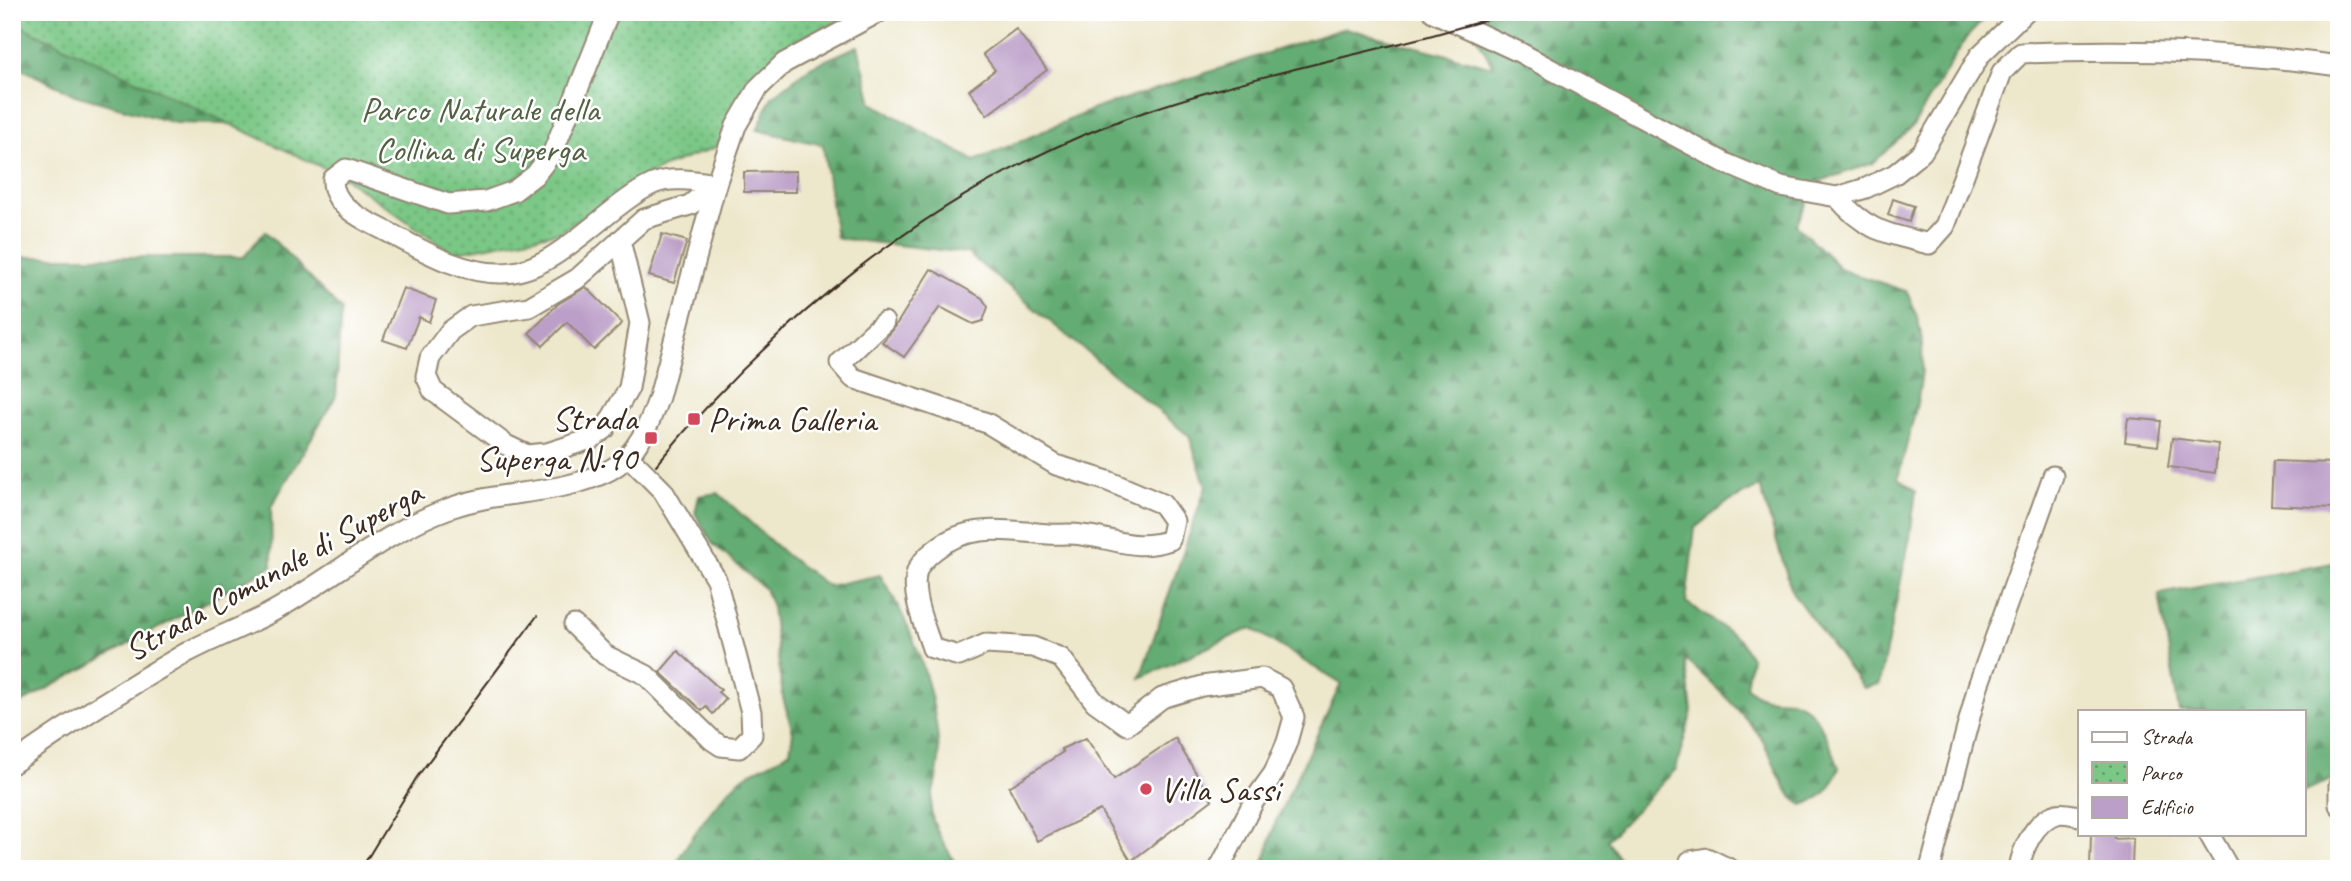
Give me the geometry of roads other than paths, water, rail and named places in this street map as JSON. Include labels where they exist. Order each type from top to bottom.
[{"type":"street","points":[[609,12],[553,152],[535,175],[514,191],[486,201],[448,204],[346,169],[333,179],[338,199],[356,216],[448,262],[501,274],[532,269],[654,183],[691,180],[716,184]]},
{"type":"street","name":"Strada Comunale di Superga","points":[[12,764],[188,652],[272,612],[397,532],[450,508],[589,479],[612,469],[628,456],[651,420],[659,397],[716,184],[736,126],[770,75],[802,51],[878,12]]},
{"type":"street","points":[[1433,12],[1519,52],[1727,164],[1781,187],[1837,197],[1866,188],[1895,174],[1922,152],[1980,55],[2025,12]]},
{"type":"street","points":[[1837,197],[1856,220],[1884,232],[1929,244],[1937,239],[1945,226],[2002,72],[2021,53],[2099,50],[2216,54],[2339,66]]},
{"type":"street","points":[[620,240],[640,323],[629,388],[605,429],[591,439],[569,447],[527,455],[506,445],[433,391],[426,376],[430,358],[450,331],[471,316],[529,307],[576,279],[620,240],[644,219],[691,205],[716,184]]},
{"type":"street","points":[[884,322],[853,347],[840,363],[853,378],[987,423],[1056,465],[1108,481],[1161,504],[1174,521],[1170,540],[1151,546],[1124,545],[1082,535],[1010,530],[980,530],[947,540],[928,555],[916,574],[919,605],[932,648],[959,656],[986,644],[1033,647],[1061,658],[1095,702],[1127,725],[1162,698],[1202,686],[1262,678],[1281,688],[1294,717],[1287,742],[1274,773],[1254,802],[1219,869]]},
{"type":"street","points":[[574,625],[605,656],[646,675],[721,746],[739,748],[751,735],[751,712],[716,579],[663,491],[628,456]]},
{"type":"street","points":[[1930,869],[1978,686],[2053,476]]},
{"type":"street","points":[[2339,785],[2339,804]]},
{"type":"street","points":[[2019,869],[2021,853],[2039,825],[2057,814],[2078,816]]},
{"type":"street","points":[[2210,836],[2229,869]]},
{"type":"street","points":[[1689,869],[1690,861],[1707,858],[1730,869]]},
{"type":"tram line","points":[[656,465],[751,361],[859,268],[916,226],[1038,155],[1103,127],[1183,99],[1515,12]]},
{"type":"tram line","points":[[361,869],[417,777],[537,616]]},
{"type":"place","name":"Prima Galleria","points":[[694,419]]},
{"type":"place","name":"Strada Superga N.90","points":[[651,438]]},
{"type":"place","name":"Villa Sassi","points":[[1146,789]]},
{"type":"park label","name":"Parco Naturale della Collina di Superga","points":[[480,129]]}]
